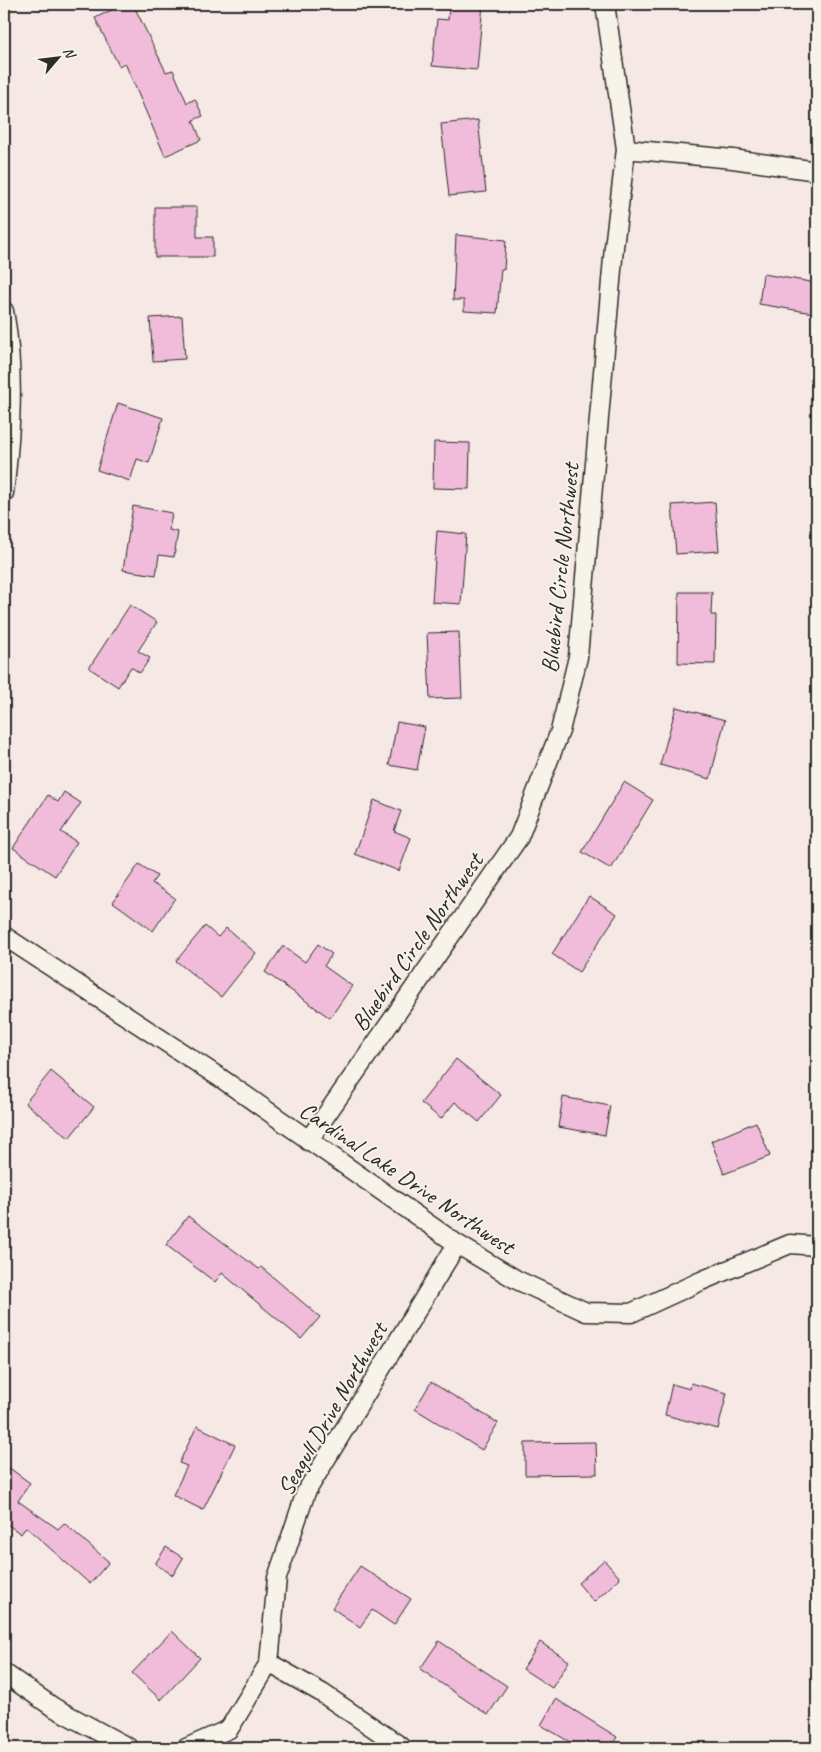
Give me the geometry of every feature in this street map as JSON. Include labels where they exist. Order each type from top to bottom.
[{"type":"street","name":"Bluebird Circle Northwest","points":[[308,1141],[518,837],[560,731],[578,657],[614,247],[626,149],[605,4]]},
{"type":"street","points":[[626,149],[733,159],[817,171]]},
{"type":"street","points":[[4,311],[9,355],[10,438],[4,493]]},
{"type":"street","name":"Cardinal Lake Drive Northwest","points":[[4,936],[222,1079],[456,1244],[517,1280],[586,1312],[632,1314],[701,1281],[790,1244],[817,1246]]},
{"type":"street","name":"Seagull Drive Northwest","points":[[186,1748],[229,1728],[269,1663],[277,1578],[306,1492],[456,1244]]},
{"type":"street","points":[[269,1663],[322,1693],[403,1748]]},
{"type":"street","points":[[4,1673],[53,1707],[129,1748]]},
{"type":"building","points":[[124,4],[133,4],[166,72],[173,70],[187,103],[195,99],[203,116],[193,120],[201,140],[165,156],[125,63],[119,66],[95,18]]},
{"type":"building","points":[[449,4],[483,4],[477,70],[432,66],[437,19],[448,20]]},
{"type":"building","points":[[478,120],[486,192],[449,196],[441,124]]},
{"type":"building","points":[[155,207],[197,207],[197,237],[213,237],[213,257],[155,257]]},
{"type":"building","points":[[456,235],[506,240],[504,270],[501,269],[497,313],[464,311],[464,300],[453,300]]},
{"type":"building","points":[[763,274],[817,283],[813,313],[759,304]]},
{"type":"building","points":[[182,316],[185,359],[153,361],[150,318]]},
{"type":"building","points":[[118,403],[163,418],[149,463],[137,459],[130,481],[97,470]]},
{"type":"building","points":[[434,442],[470,443],[469,489],[433,488]]},
{"type":"building","points":[[715,502],[719,551],[676,554],[672,505]]},
{"type":"building","points":[[133,506],[172,513],[169,530],[178,532],[174,557],[159,555],[156,575],[123,570]]},
{"type":"building","points":[[437,531],[466,534],[461,604],[432,602]]},
{"type":"building","points":[[679,592],[712,592],[711,615],[716,615],[715,664],[678,663]]},
{"type":"building","points":[[130,605],[157,622],[138,651],[150,658],[140,673],[131,667],[118,687],[89,668]]},
{"type":"building","points":[[459,632],[462,698],[430,699],[427,633]]},
{"type":"building","points":[[676,707],[725,720],[710,779],[660,765]]},
{"type":"building","points":[[397,722],[425,727],[417,770],[389,765]]},
{"type":"building","points":[[624,782],[653,800],[611,869],[582,852]]},
{"type":"building","points":[[64,792],[81,803],[61,832],[77,842],[55,876],[13,848],[48,795],[58,802]]},
{"type":"building","points":[[374,800],[401,811],[394,831],[411,838],[399,871],[355,854]]},
{"type":"building","points":[[139,864],[157,876],[152,883],[175,898],[153,931],[113,902]]},
{"type":"building","points":[[589,896],[617,914],[579,972],[552,954]]},
{"type":"building","points":[[205,926],[218,937],[226,928],[256,953],[221,997],[176,961]]},
{"type":"building","points":[[318,944],[332,954],[324,966],[352,986],[330,1018],[265,972],[283,946],[305,962]]},
{"type":"building","points":[[456,1059],[501,1095],[479,1122],[455,1102],[441,1119],[421,1103]]},
{"type":"building","points":[[51,1071],[94,1107],[69,1138],[25,1103]]},
{"type":"building","points":[[563,1097],[610,1106],[605,1135],[558,1127]]},
{"type":"building","points":[[756,1122],[770,1156],[724,1174],[711,1141]]},
{"type":"building","points":[[188,1216],[259,1269],[261,1267],[320,1317],[301,1339],[222,1273],[215,1282],[166,1245]]},
{"type":"building","points":[[431,1382],[498,1423],[482,1450],[415,1409]]},
{"type":"building","points":[[691,1383],[727,1393],[718,1429],[665,1415],[672,1384],[690,1389]]},
{"type":"building","points":[[197,1426],[235,1445],[203,1510],[173,1495],[187,1466],[179,1463]]},
{"type":"building","points":[[596,1442],[597,1474],[525,1475],[525,1443]]},
{"type":"building","points":[[4,1464],[30,1483],[18,1501],[58,1529],[64,1523],[109,1562],[90,1584],[26,1527],[21,1534],[4,1522]]},
{"type":"building","points":[[166,1547],[183,1558],[173,1575],[155,1564]]},
{"type":"building","points":[[604,1560],[620,1578],[594,1602],[578,1583]]},
{"type":"building","points":[[360,1566],[411,1599],[394,1625],[372,1610],[360,1627],[332,1608]]},
{"type":"building","points":[[172,1631],[200,1658],[161,1700],[132,1673]]},
{"type":"building","points":[[439,1641],[507,1686],[488,1715],[420,1669]]},
{"type":"building","points":[[540,1642],[569,1661],[552,1688],[523,1669]]},
{"type":"building","points":[[556,1699],[617,1737],[610,1748],[580,1748],[541,1725]]}]
